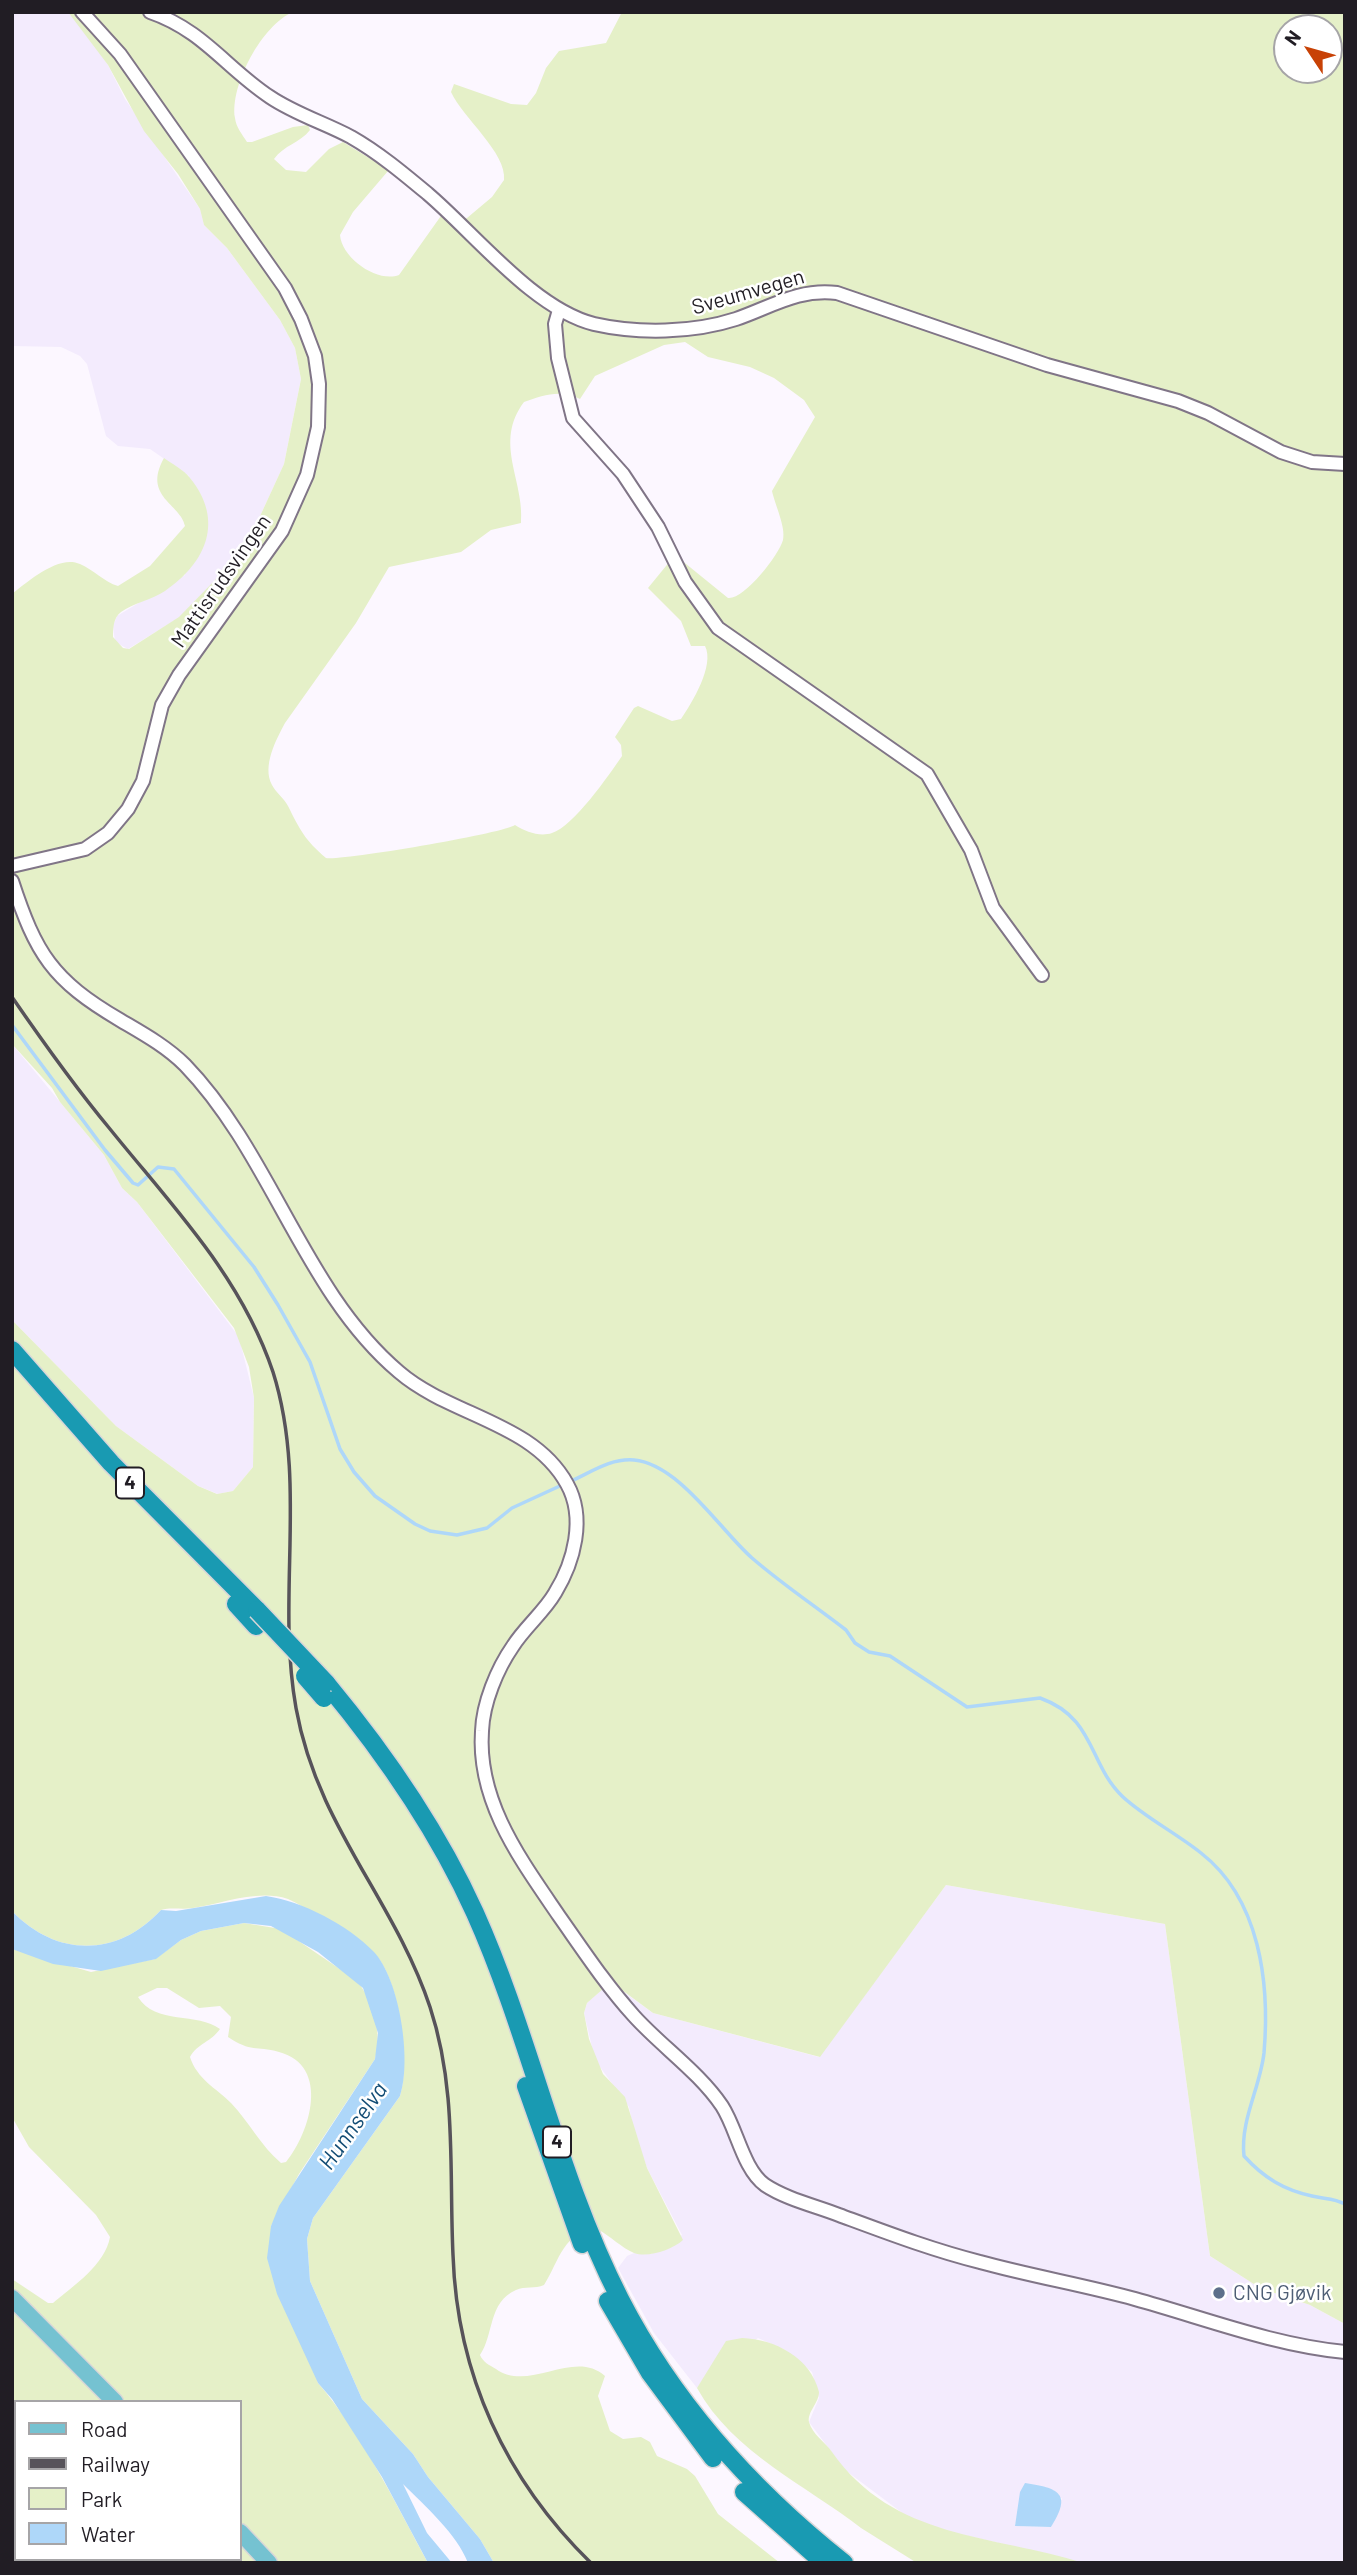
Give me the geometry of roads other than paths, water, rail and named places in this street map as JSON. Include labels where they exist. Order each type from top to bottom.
[{"type":"highway","name":"4","points":[[12,1350],[111,1463],[382,1753],[418,1805],[475,1913],[586,2223],[621,2300],[640,2334],[683,2400],[734,2463],[790,2518],[844,2563]]},
{"type":"highway","name":"4","points":[[12,1368],[98,1465],[256,1618]]},
{"type":"highway","name":"4","points":[[325,1691],[408,1811],[466,1920],[570,2215],[629,2340],[673,2407],[725,2471],[781,2528],[824,2563]]},
{"type":"main road","points":[[12,2298],[113,2400]]},
{"type":"main road","points":[[242,2534],[269,2563]]},
{"type":"street","name":"Mattisrudsvingen","points":[[12,866],[85,849],[108,832],[128,809],[143,781],[162,705],[179,675],[282,531],[307,475],[318,427],[319,384],[314,356],[301,318],[285,288],[120,54],[82,12]]},
{"type":"street","name":"Sveumvegen","points":[[150,12],[201,37],[254,85],[284,106],[348,136],[379,155],[460,221],[529,287],[559,310],[596,324],[678,330],[737,318],[801,293],[837,293],[1047,365],[1178,401],[1208,413],[1267,446],[1297,458],[1345,464]]},
{"type":"street","points":[[559,310],[555,324],[558,358],[573,418],[623,474],[658,527],[685,582],[718,628],[927,774],[971,850],[993,908],[1042,975]]},
{"type":"street","points":[[12,881],[29,931],[49,965],[90,1001],[159,1043],[183,1062],[212,1097],[244,1145],[349,1321],[399,1372],[442,1402],[527,1441],[547,1458],[569,1486],[577,1515],[573,1556],[555,1594],[512,1646],[495,1679],[482,1724],[482,1762],[491,1798],[513,1849],[595,1968],[633,2015],[722,2106],[758,2180],[791,2196],[954,2255],[1135,2299],[1277,2340],[1345,2352]]},
{"type":"water","name":"Hunnselva","points":[[266,1896],[294,1903],[338,1924],[374,1952],[391,1981],[404,2042],[405,2063],[400,2096],[313,2218],[307,2239],[310,2281],[362,2399],[413,2454],[428,2477],[480,2539],[494,2563],[468,2563],[448,2531],[403,2484],[427,2533],[452,2563],[428,2563],[382,2477],[332,2399],[318,2383],[277,2294],[267,2258],[271,2226],[279,2206],[375,2059],[378,2033],[363,1988],[318,1952],[271,1926],[244,1923],[201,1931],[181,1940],[156,1959],[101,1971],[53,1964],[12,1949],[12,1911],[48,1937],[68,1944],[87,1946],[126,1937],[161,1910],[176,1911]]},
{"type":"water","points":[[1025,2483],[1046,2487],[1059,2494],[1061,2506],[1051,2527],[1015,2526],[1020,2492]]},
{"type":"waterway","points":[[12,1025],[105,1150],[133,1183],[138,1185],[158,1167],[174,1169],[254,1267],[310,1362],[340,1449],[354,1472],[375,1496],[415,1524],[430,1531],[457,1535],[487,1528],[512,1508],[562,1485]]},
{"type":"waterway","points":[[569,1482],[617,1461],[634,1460],[651,1464],[683,1486],[752,1558],[846,1630],[855,1643],[869,1652],[890,1656],[967,1707],[1040,1698],[1072,1717],[1082,1729],[1103,1770],[1123,1797],[1201,1853],[1221,1872],[1237,1894],[1248,1918],[1262,1971],[1265,2026],[1262,2066],[1245,2130],[1244,2156],[1259,2171],[1283,2187],[1345,2204]]},
{"type":"railway","points":[[12,997],[84,1097],[180,1214],[224,1273],[243,1304],[273,1372],[289,1456],[289,1624],[296,1708],[306,1750],[321,1789],[338,1826],[415,1968],[439,2038],[448,2099],[453,2255],[464,2342],[476,2383],[511,2461],[534,2497],[591,2563]]},
{"type":"place","name":"CNG Gjøvik","points":[[1219,2293]]}]
